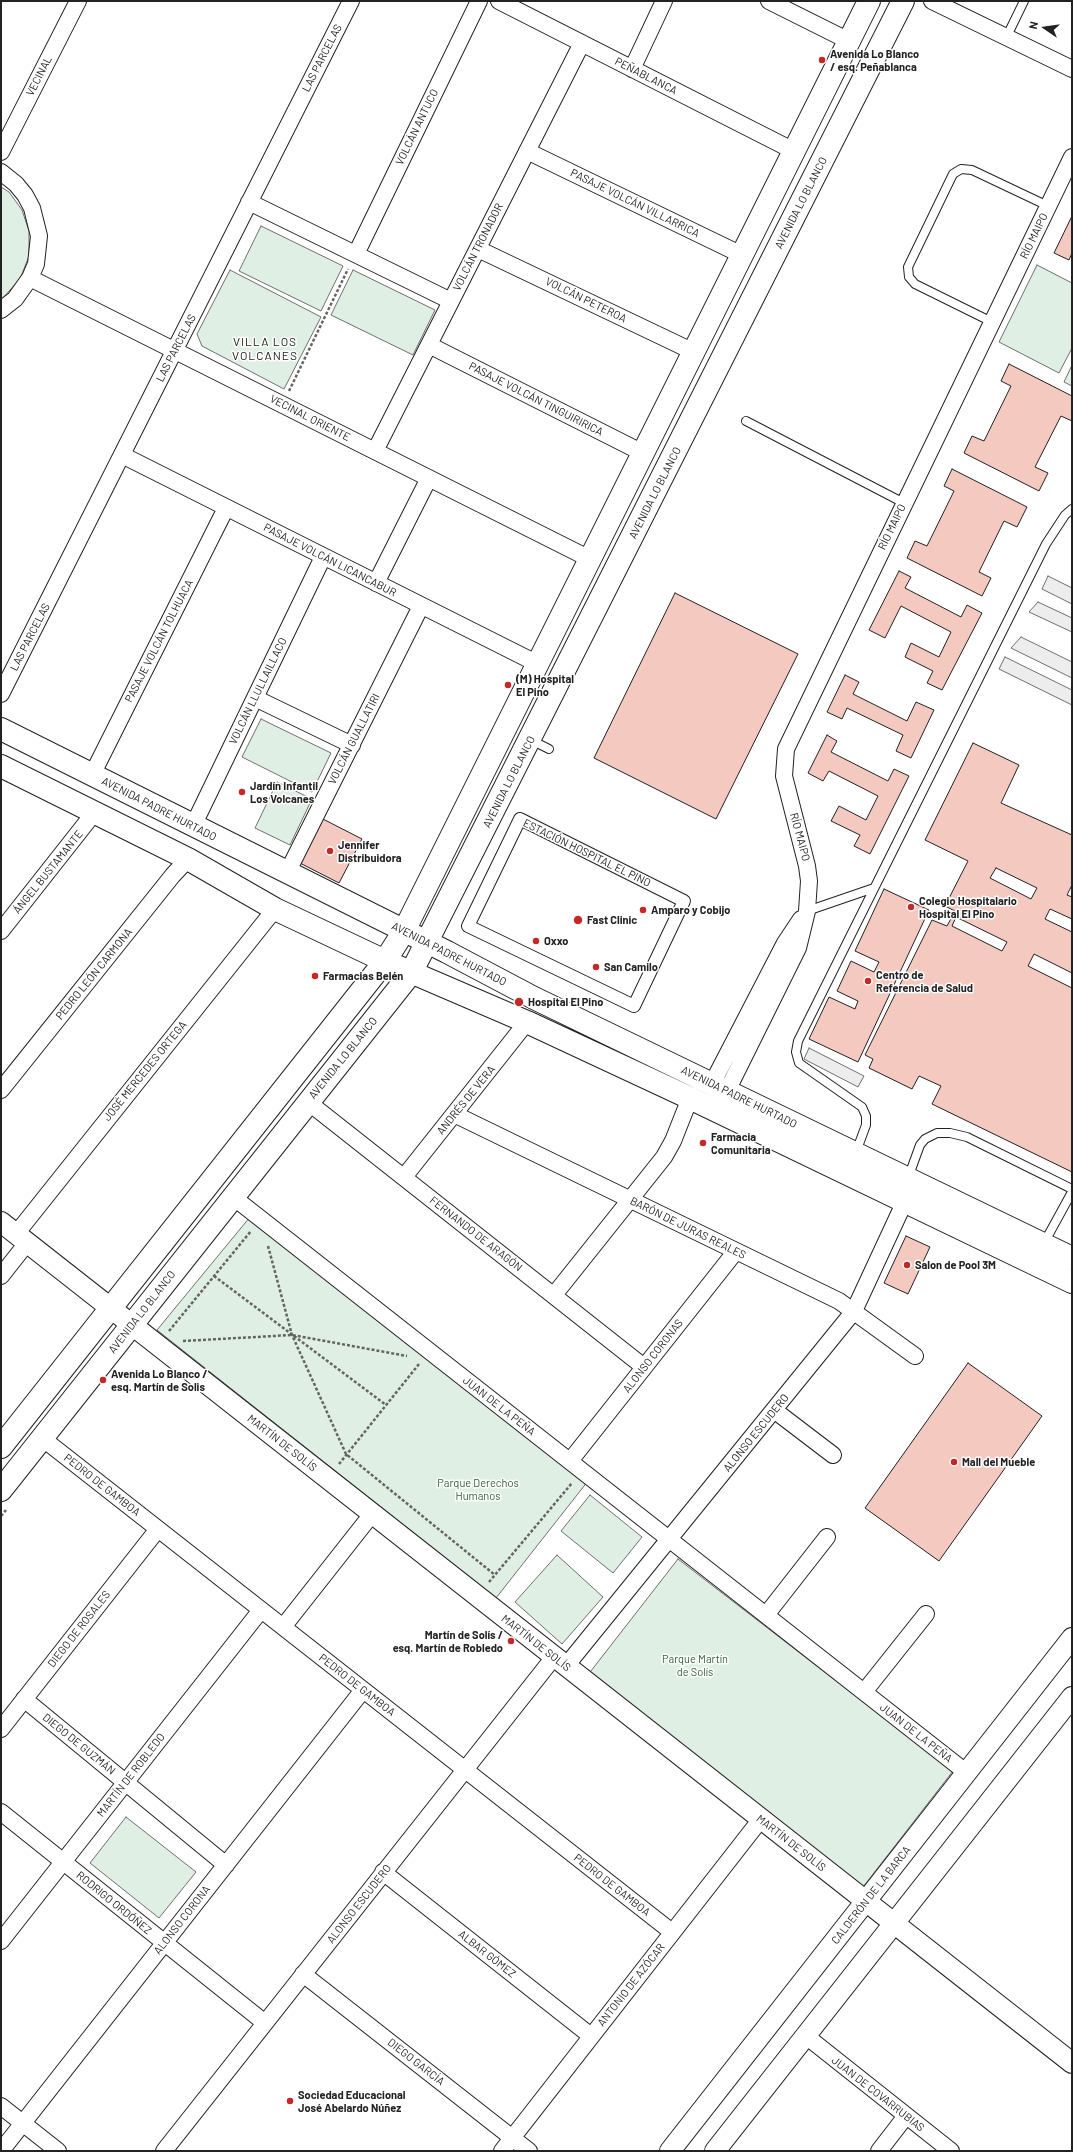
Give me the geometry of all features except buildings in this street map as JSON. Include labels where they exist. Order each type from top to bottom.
[{"type":"main road","points":[[1,1447],[385,961],[404,931],[869,1]]},
{"type":"main road","name":"AVENIDA LO BLANCO","points":[[1,1490],[411,973],[539,745],[903,1]]},
{"type":"main road","name":"AVENIDA PADRE HURTADO","points":[[1,728],[92,775],[428,942],[534,998],[1072,1258]]},
{"type":"main road","name":"AVENIDA PADRE HURTADO","points":[[3,770],[188,859],[275,909],[411,973],[527,1022],[690,1098],[1072,1282]]},
{"type":"street","name":"VECINAL","points":[[1,152],[78,1]]},
{"type":"street","name":"LAS PARCELAS","points":[[1,694],[351,1]]},
{"type":"street","name":"VOLCÁN ANTUCO","points":[[356,254],[479,1]]},
{"type":"street","name":"PEÑABLANCA","points":[[499,1],[794,151]]},
{"type":"street","points":[[632,69],[664,1]]},
{"type":"street","points":[[769,1],[849,41]]},
{"type":"street","points":[[932,1],[1007,36],[1072,69]]},
{"type":"street","name":"VOLCÁN TRONADOR","points":[[375,451],[582,43]]},
{"type":"street","name":"PASAJE VOLCÁN VILLARRICA","points":[[527,151],[742,255]]},
{"type":"street","name":"RÍO MAIPO","points":[[720,1087],[798,948],[807,911],[809,881],[807,866],[784,776],[786,750],[1072,157]]},
{"type":"street","points":[[1,172],[16,184],[25,195],[36,222],[38,250],[30,278],[15,299],[1,310]]},
{"type":"street","points":[[250,202],[451,301]]},
{"type":"street","name":"VOLCÁN PETEROA","points":[[478,249],[694,352]]},
{"type":"street","name":"VECINAL ORIENTE","points":[[30,278],[175,349],[590,559]]},
{"type":"street","name":"PASAJE VOLCÁN TINGUIRIRICA","points":[[429,345],[643,453]]},
{"type":"street","name":"PASAJE VOLCÁN LICANCABUR","points":[[122,455],[538,664]]},
{"type":"street","points":[[376,583],[429,478]]},
{"type":"street","name":"PASAJE VOLCÁN TOLHUACA","points":[[92,775],[226,508]]},
{"type":"street","name":"VOLCÁN LLULLAILLACO","points":[[194,826],[323,557]]},
{"type":"street","name":"VOLCÁN GUALLATIRI","points":[[288,873],[421,606]]},
{"type":"street","points":[[255,698],[352,745]]},
{"type":"street","name":"ÁNGEL BUSTAMANTE","points":[[1,931],[94,813]]},
{"type":"street","name":"ESTACIÓN HOSPITAL EL PINO","points":[[520,819],[684,901],[634,1006],[468,926],[520,819]]},
{"type":"street","name":"PEDRO LEÓN CARMONA","points":[[1,1090],[173,875],[188,859]]},
{"type":"street","name":"JOSÉ MERCEDES ORTEGA","points":[[1,1276],[15,1233],[275,909]]},
{"type":"street","name":"ANDRÉS DE VERA","points":[[404,1177],[527,1022]]},
{"type":"street","points":[[554,1296],[669,1149],[690,1098]]},
{"type":"street","name":"FERNANDO DE ARAGÓN","points":[[308,1102],[644,1367]]},
{"type":"street","name":"BARÓN DE JURAS REALES","points":[[454,1114],[839,1302],[915,1356]]},
{"type":"street","name":"ALONSO ESCUDERO","points":[[164,2151],[465,1769],[669,1539],[854,1312],[905,1201],[908,1179]]},
{"type":"street","name":"JUAN DE LA PEÑA","points":[[233,1197],[426,1355],[570,1461],[967,1773]]},
{"type":"street","name":"MARTÍN DE SOLÍS","points":[[15,1233],[1072,2063]]},
{"type":"street","name":"ALONSO CORONAS","points":[[570,1461],[736,1252]]},
{"type":"street","points":[[774,1410],[833,1455]]},
{"type":"street","name":"PEDRO DE GAMBOA","points":[[42,1438],[672,1932]]},
{"type":"street","points":[[283,1627],[372,1514]]},
{"type":"street","name":"DIEGO DE ROSALES","points":[[1,1729],[158,1529]]},
{"type":"street","points":[[766,1615],[828,1537]]},
{"type":"street","name":"MARTÍN DE ROBLEDO","points":[[1,1941],[261,1610]]},
{"type":"street","points":[[864,1692],[926,1614]]},
{"type":"street","name":"CALDERÓN DE LA BARCA","points":[[670,2151],[1072,1638]]},
{"type":"street","name":"ALONSO CORONA","points":[[1,2151],[363,1690]]},
{"type":"street","points":[[715,2151],[1072,1697]]},
{"type":"street","name":"DIEGO DE GUZMÁN","points":[[24,1699],[226,1865]]},
{"type":"street","name":"RODRIGO ORDÓÑEZ","points":[[1,1812],[265,2023]]},
{"type":"street","name":"ANTONIO DE AZÓCAR","points":[[502,2151],[760,1819]]},
{"type":"street","name":"ALBAR GÓMEZ","points":[[383,1872],[591,2036]]},
{"type":"street","name":"DIEGO GARCÍA","points":[[303,1974],[529,2151]]},
{"type":"street","name":"JUAN DE COVARRUBIAS","points":[[806,2036],[951,2151]]},
{"type":"street","points":[[1,2106],[58,2151]]},
{"type":"street","points":[[878,2151],[906,2116]]},
{"type":"lane","points":[[1007,36],[1024,1]]},
{"type":"lane","points":[[992,322],[915,284],[909,277],[908,267],[952,174],[961,168],[972,170],[1048,206]]},
{"type":"lane","points":[[746,421],[904,503]]},
{"type":"lane","points":[[855,1153],[866,1125],[866,1116],[862,1107],[799,1063],[796,1052],[798,1041],[1046,544],[1065,515],[1072,509]]},
{"type":"lane","points":[[807,911],[874,888]]},
{"type":"lane","points":[[908,1179],[920,1145],[925,1140],[937,1134],[950,1133],[967,1137],[1072,1189]]},
{"type":"lane","points":[[1032,1262],[1044,1244],[1072,1192]]},
{"type":"path","points":[[283,404],[356,254]]},
{"type":"path","points":[[165,1336],[261,1219]]},
{"type":"path","points":[[261,1219],[292,1335],[346,1454],[495,1575]]},
{"type":"path","points":[[214,1276],[386,1405]]},
{"type":"path","points":[[176,1341],[292,1335],[426,1355]]},
{"type":"path","points":[[328,1479],[346,1454],[426,1355]]},
{"type":"path","points":[[478,1597],[573,1482],[567,1477]]},
{"type":"green space","points":[[1,187],[9,192],[22,210],[29,231],[29,256],[20,279],[1,300]]},
{"type":"green space","points":[[261,226],[343,266],[321,311],[239,271]]},
{"type":"green space","points":[[1037,265],[1072,283],[1072,348],[1059,373],[999,342]]},
{"type":"green space","name":"VILLA LOS VOLCANES","points":[[230,270],[321,317],[284,389],[202,346],[197,334]]},
{"type":"green space","points":[[353,270],[435,310],[413,355],[331,315]]},
{"type":"green space","points":[[1072,365],[1072,386],[1064,382]]},
{"type":"green space","points":[[261,719],[331,753],[312,792],[242,757]]},
{"type":"green space","points":[[277,782],[312,799],[290,845],[255,828]]},
{"type":"green space","name":"Parque Derechos Humanos","points":[[250,1217],[588,1481],[496,1598],[157,1330]]},
{"type":"green space","points":[[590,1495],[642,1537],[613,1573],[561,1531]]},
{"type":"green space","points":[[557,1555],[603,1597],[562,1644],[515,1602]]},
{"type":"green space","name":"Parque Martín de Solís","points":[[678,1559],[953,1771],[863,1887],[587,1676]]},
{"type":"green space","points":[[126,1817],[196,1872],[159,1918],[90,1863]]},
{"type":"shaded area","points":[[1048,576],[1072,588],[1072,604],[1042,589]]},
{"type":"shaded area","points":[[1038,602],[1072,618],[1072,632],[1029,612]]},
{"type":"shaded area","points":[[1021,637],[1072,662],[1072,678],[1011,648]]},
{"type":"shaded area","points":[[1005,657],[1072,690],[1072,705],[999,669]]},
{"type":"shaded area","points":[[809,1048],[864,1076],[858,1087],[804,1059]]},
{"type":"place","name":"Avenida Lo Blanco / esq. Peñablanca","points":[[822,60]]},
{"type":"place","name":"(M) Hospital El Pino","points":[[508,685]]},
{"type":"place","name":"Jardín Infantil Los Volcanes","points":[[242,792]]},
{"type":"place","name":"Jennifer Distribuidora","points":[[330,851]]},
{"type":"place","name":"Colegio Hospitalario Hospital El Pino","points":[[911,907]]},
{"type":"place","name":"Amparo y Cobijo","points":[[643,910]]},
{"type":"place","name":"Fast Clinic","points":[[578,920]]},
{"type":"place","name":"Oxxo","points":[[536,941]]},
{"type":"place","name":"San Camilo","points":[[596,967]]},
{"type":"place","name":"Farmacias Belén","points":[[315,976]]},
{"type":"place","name":"Centro de Referencia de Salud","points":[[868,981]]},
{"type":"place","name":"Hospital El Pino","points":[[519,1002]]},
{"type":"place","name":"Farmacia Comunitaria","points":[[703,1143]]},
{"type":"place","name":"Salon de Pool 3M","points":[[907,1265]]},
{"type":"place","name":"Avenida Lo Blanco / esq. Martín de Solis","points":[[103,1380]]},
{"type":"place","name":"Mall del Mueble","points":[[954,1462]]},
{"type":"place","name":"Martín de Solís / esq. Martín de Robledo","points":[[511,1641]]},
{"type":"place","name":"Sociedad Educacional José Abelardo Núñez","points":[[290,2101]]},
{"type":"district","name":"VILLA LOS VOLCANES","points":[[265,349]]}]
